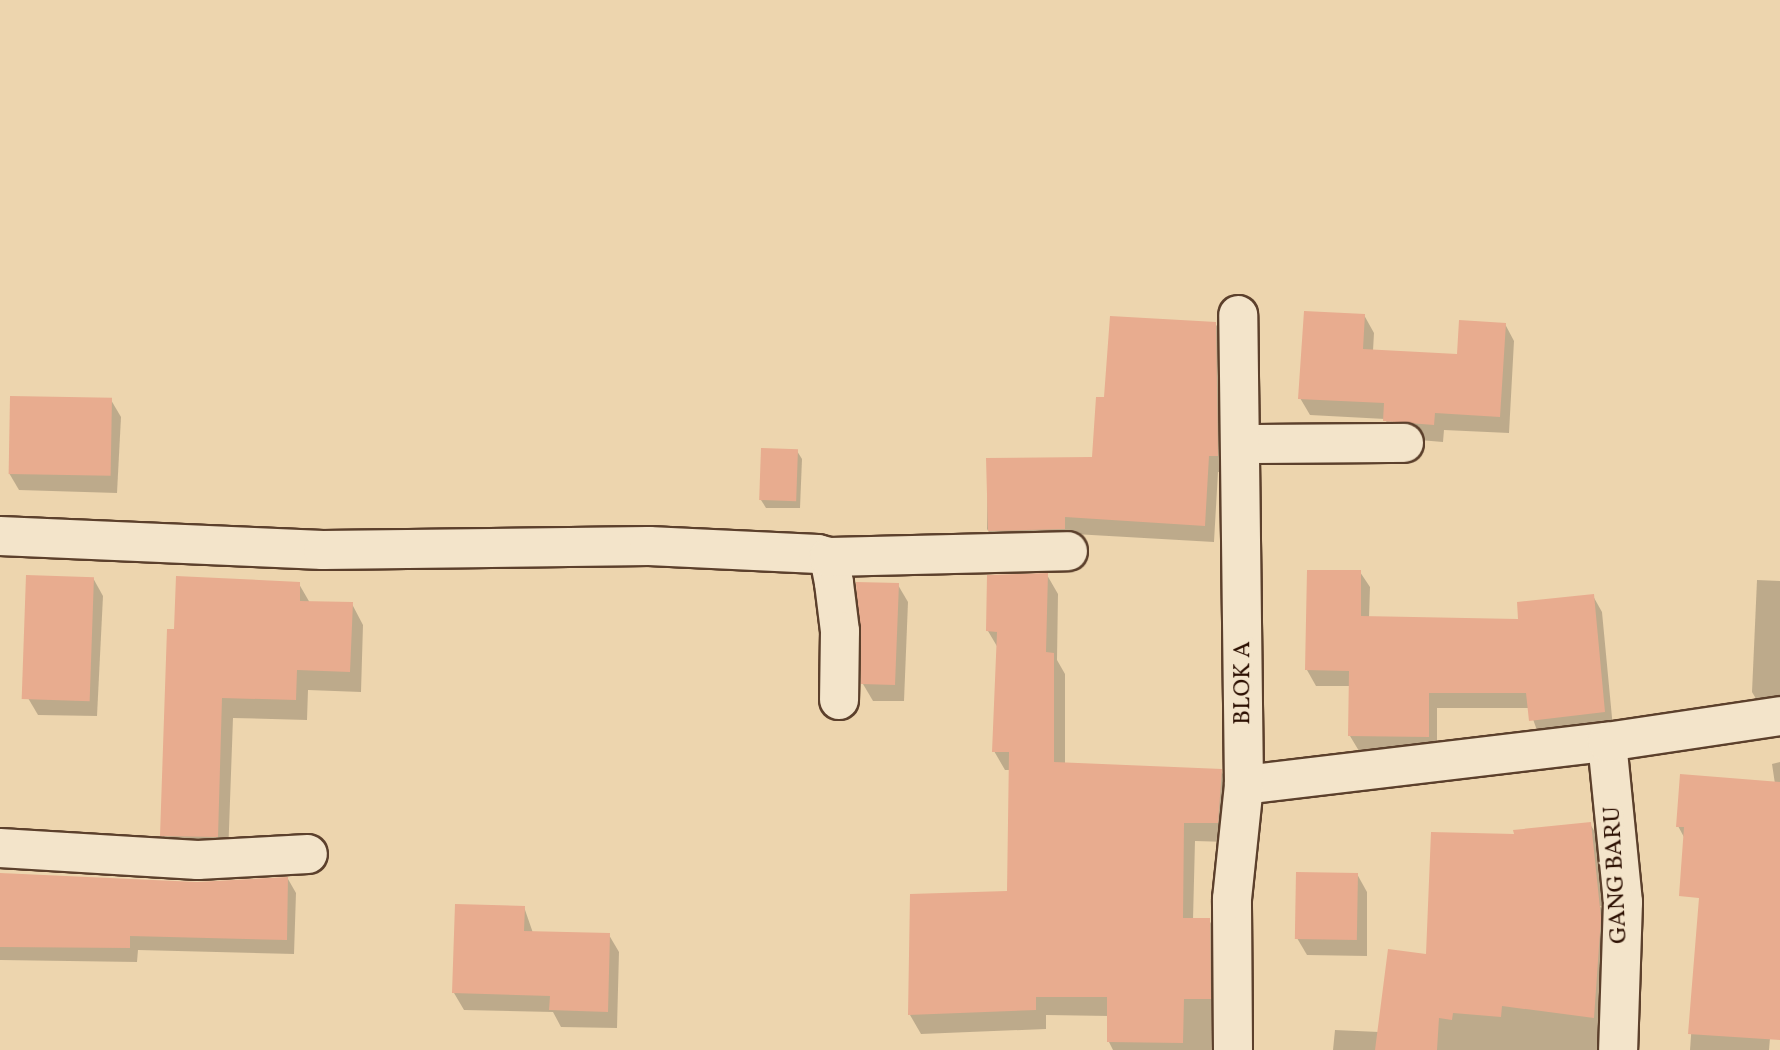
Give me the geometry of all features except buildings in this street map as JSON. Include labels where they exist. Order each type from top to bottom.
[{"type":"street","name":"BLOK A","points":[[1233,1050],[1231,899],[1244,785],[1238,315]]},
{"type":"street","points":[[1241,444],[1404,443]]},
{"type":"street","points":[[0,536],[323,550],[649,546],[803,551],[829,557],[1068,551]]},
{"type":"street","points":[[829,557],[840,631],[839,700]]},
{"type":"street","points":[[1244,785],[1607,742],[1780,716]]},
{"type":"street","name":"GANG BARU","points":[[1607,742],[1623,902],[1618,1050]]},
{"type":"street","points":[[0,848],[198,860],[308,853]]}]
